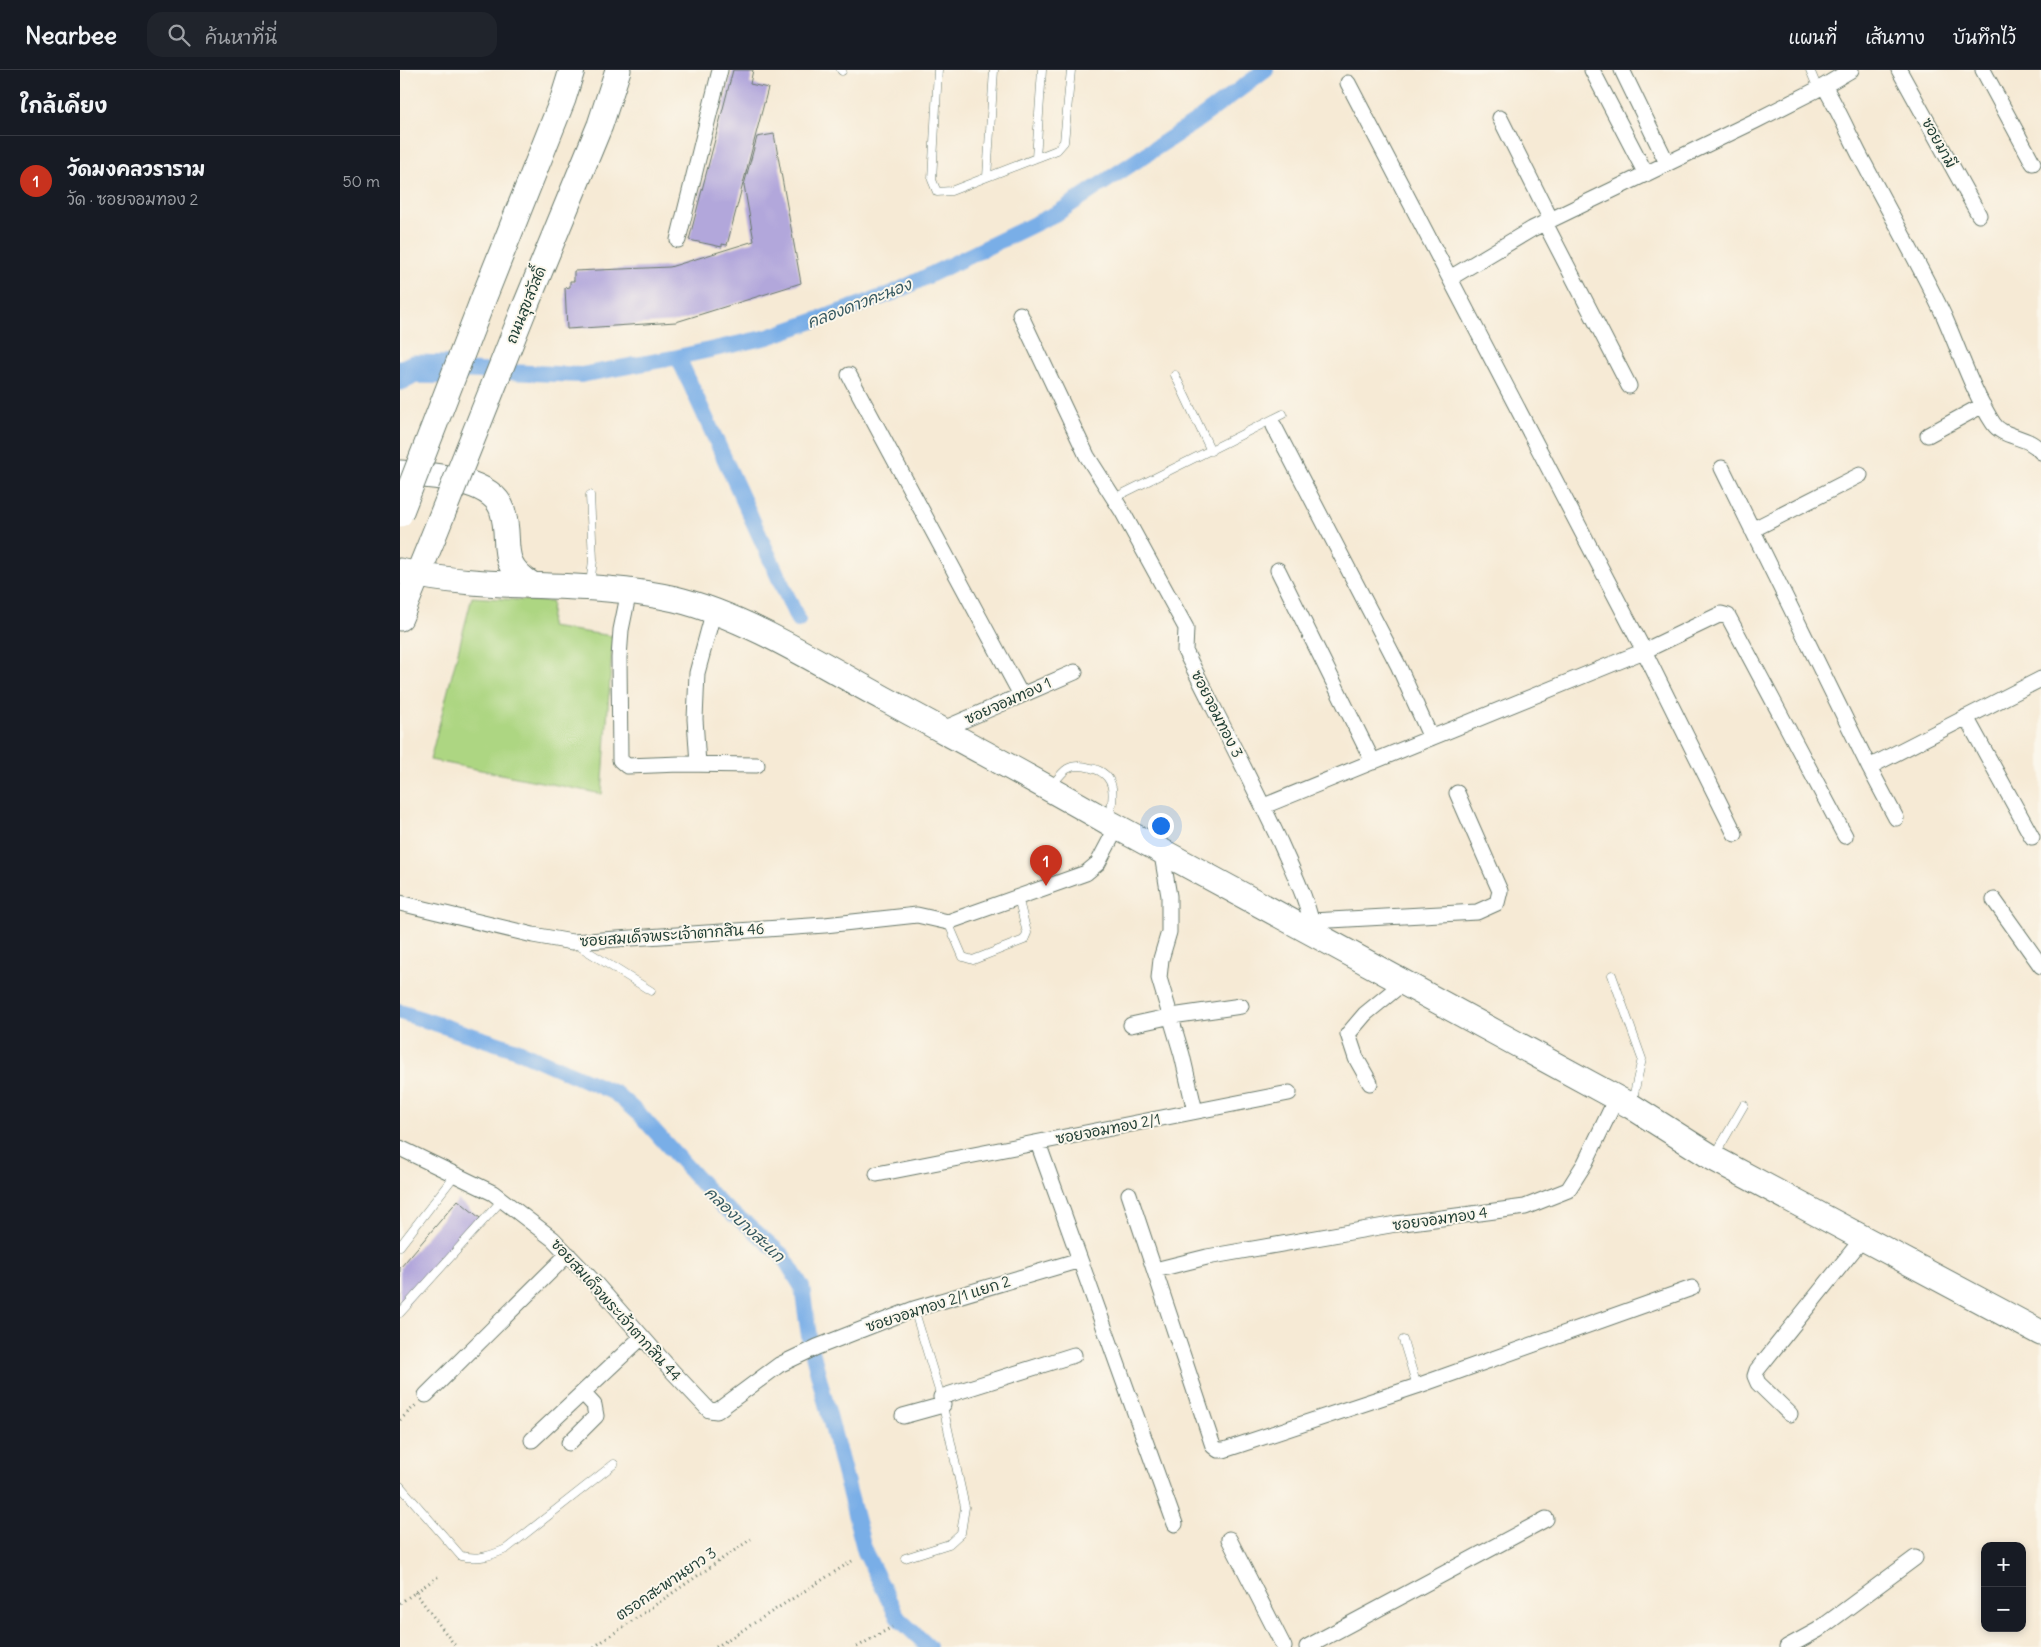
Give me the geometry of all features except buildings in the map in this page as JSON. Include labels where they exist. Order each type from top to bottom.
[{"type":"main road","points":[[400,514],[563,99],[572,70]]},
{"type":"main road","name":"ถนนสุขสวัสดิ์","points":[[400,618],[409,573],[432,540],[600,126],[618,70]]},
{"type":"main road","points":[[400,473],[429,475],[470,484],[494,497],[501,508],[512,569],[531,584]]},
{"type":"main road","points":[[409,573],[463,582],[531,584],[629,591],[714,610],[791,648],[1049,787],[1113,824],[1313,928],[1403,983],[1624,1102],[1713,1158],[2041,1333]]},
{"type":"street","points":[[678,240],[720,70]]},
{"type":"street","points":[[1592,70],[1646,174]]},
{"type":"street","points":[[1622,70],[1667,163]]},
{"type":"street","points":[[1450,278],[1548,221],[1821,87],[1851,70]]},
{"type":"street","name":"ซอยมามี","points":[[1898,70],[1979,215]]},
{"type":"street","points":[[1983,70],[2032,163]]},
{"type":"street","points":[[1348,83],[1644,651],[1735,834]]},
{"type":"street","points":[[1821,87],[1840,113],[1943,314],[1994,425],[2002,431],[2035,444],[2041,452]]},
{"type":"street","points":[[1500,118],[1629,386]]},
{"type":"street","name":"ซอยจอมทอง 3","points":[[1020,314],[1087,456],[1114,498],[1186,628],[1185,651],[1264,806],[1299,885],[1313,928]]},
{"type":"street","points":[[849,375],[1021,695]]},
{"type":"street","points":[[1928,435],[1984,405]]},
{"type":"street","points":[[1278,420],[1398,665],[1431,738]]},
{"type":"street","points":[[1722,468],[1896,818]]},
{"type":"street","points":[[1752,530],[1860,475]]},
{"type":"street","points":[[1278,570],[1373,762]]},
{"type":"street","points":[[629,591],[621,630],[619,658],[620,760],[627,766],[756,765]]},
{"type":"street","points":[[698,764],[695,719],[697,673],[714,610]]},
{"type":"street","points":[[1264,806],[1644,651],[1721,614],[1728,616],[1845,836]]},
{"type":"street","name":"ซอยจอมทอง 1","points":[[941,730],[1075,672]]},
{"type":"street","points":[[1869,767],[2041,679]]},
{"type":"street","points":[[1966,717],[2032,837]]},
{"type":"street","points":[[1313,928],[1477,912],[1497,903],[1500,891],[1457,793]]},
{"type":"street","points":[[948,922],[1086,873],[1098,863],[1113,824]]},
{"type":"street","points":[[1161,849],[1168,896],[1169,932],[1161,959],[1159,978],[1172,1016],[1195,1111]]},
{"type":"street","points":[[1994,900],[2041,966]]},
{"type":"street","name":"ซอยสมเด็จพระเจ้าตากสิน 46","points":[[400,902],[533,935],[572,942],[825,925],[917,915],[948,922]]},
{"type":"street","points":[[1370,1083],[1356,1058],[1348,1034],[1365,1014],[1403,983]]},
{"type":"street","points":[[1131,1025],[1172,1016],[1241,1006]]},
{"type":"street","name":"ซอยจอมทอง 2/1","points":[[1174,1524],[1038,1143],[1290,1093]]},
{"type":"street","name":"ซอยจอมทอง 4","points":[[1155,1270],[1207,1257],[1396,1224],[1525,1207],[1568,1190],[1624,1102]]},
{"type":"street","points":[[877,1174],[1038,1143]]},
{"type":"street","name":"ซอยสมเด็จพระเจ้าตากสิน 44","points":[[400,1148],[493,1193],[553,1239],[709,1410],[716,1411],[779,1365],[798,1355]]},
{"type":"street","points":[[1130,1194],[1213,1446],[1218,1450],[1224,1450],[1417,1386],[1692,1288]]},
{"type":"street","points":[[1790,1414],[1758,1383],[1755,1376],[1757,1370],[1863,1238]]},
{"type":"street","points":[[426,1395],[568,1254]]},
{"type":"street","name":"ซอยจอมทอง 2/1 แยก 2","points":[[798,1355],[914,1309],[1080,1260]]},
{"type":"street","points":[[532,1440],[642,1337]]},
{"type":"street","points":[[903,1416],[1074,1355]]},
{"type":"street","points":[[569,1443],[596,1416],[594,1405],[583,1393]]},
{"type":"street","points":[[1307,1647],[1546,1519]]},
{"type":"street","points":[[1229,1539],[1284,1647]]},
{"type":"street","points":[[1787,1647],[1818,1630],[1914,1558]]},
{"type":"lane","points":[[938,70],[932,180],[937,192],[951,191],[1057,150],[1064,142],[1072,70]]},
{"type":"lane","points":[[987,177],[994,70]]},
{"type":"lane","points":[[1036,158],[1042,70]]},
{"type":"lane","points":[[1810,70],[1821,87]]},
{"type":"lane","points":[[1175,375],[1211,450]]},
{"type":"lane","points":[[1114,498],[1211,450],[1278,420]]},
{"type":"lane","points":[[590,495],[593,552],[590,588]]},
{"type":"lane","points":[[1049,787],[1068,769],[1087,767],[1099,770],[1107,777],[1112,786],[1113,824]]},
{"type":"lane","points":[[948,922],[963,958],[973,960],[1024,940],[1026,933],[1018,897]]},
{"type":"lane","points":[[572,942],[651,991]]},
{"type":"lane","points":[[1612,975],[1642,1059],[1624,1102]]},
{"type":"lane","points":[[1713,1158],[1744,1105]]},
{"type":"lane","points":[[400,1246],[455,1175]]},
{"type":"lane","points":[[400,1314],[502,1200]]},
{"type":"lane","points":[[905,1558],[949,1544],[961,1533],[965,1506],[942,1401],[914,1309]]},
{"type":"lane","points":[[1403,1340],[1417,1386]]},
{"type":"lane","points":[[400,1486],[460,1556],[472,1559],[488,1557],[506,1549],[614,1464]]},
{"type":"path","points":[[400,1420],[426,1395]]},
{"type":"path","name":"ตรอกสะพานยาว 3","points":[[594,1647],[751,1539]]},
{"type":"path","points":[[716,1647],[852,1561]]},
{"type":"path","points":[[400,1603],[439,1576]]},
{"type":"path","points":[[415,1592],[456,1647]]},
{"type":"path","points":[[857,1647],[892,1627]]},
{"type":"green space","points":[[472,597],[552,602],[550,627],[613,636],[602,794],[430,760]]},
{"type":"waterway","name":"คลองดาวคะนอง","points":[[455,370],[581,375],[678,357],[768,337],[893,293],[1059,212],[1195,122],[1266,70]]},
{"type":"waterway","points":[[678,357],[798,620]]},
{"type":"waterway","name":"คลองดาวคะนอง","points":[[400,376],[414,369],[455,370]]},
{"type":"waterway","name":"คลองบางสะแก","points":[[400,1012],[514,1049],[615,1093],[642,1117],[722,1206],[749,1226],[783,1256],[802,1287],[810,1343],[865,1552],[898,1618],[929,1647]]},
{"type":"place","name":"วัดมงคลวราราม","points":[[1046,886]]}]
